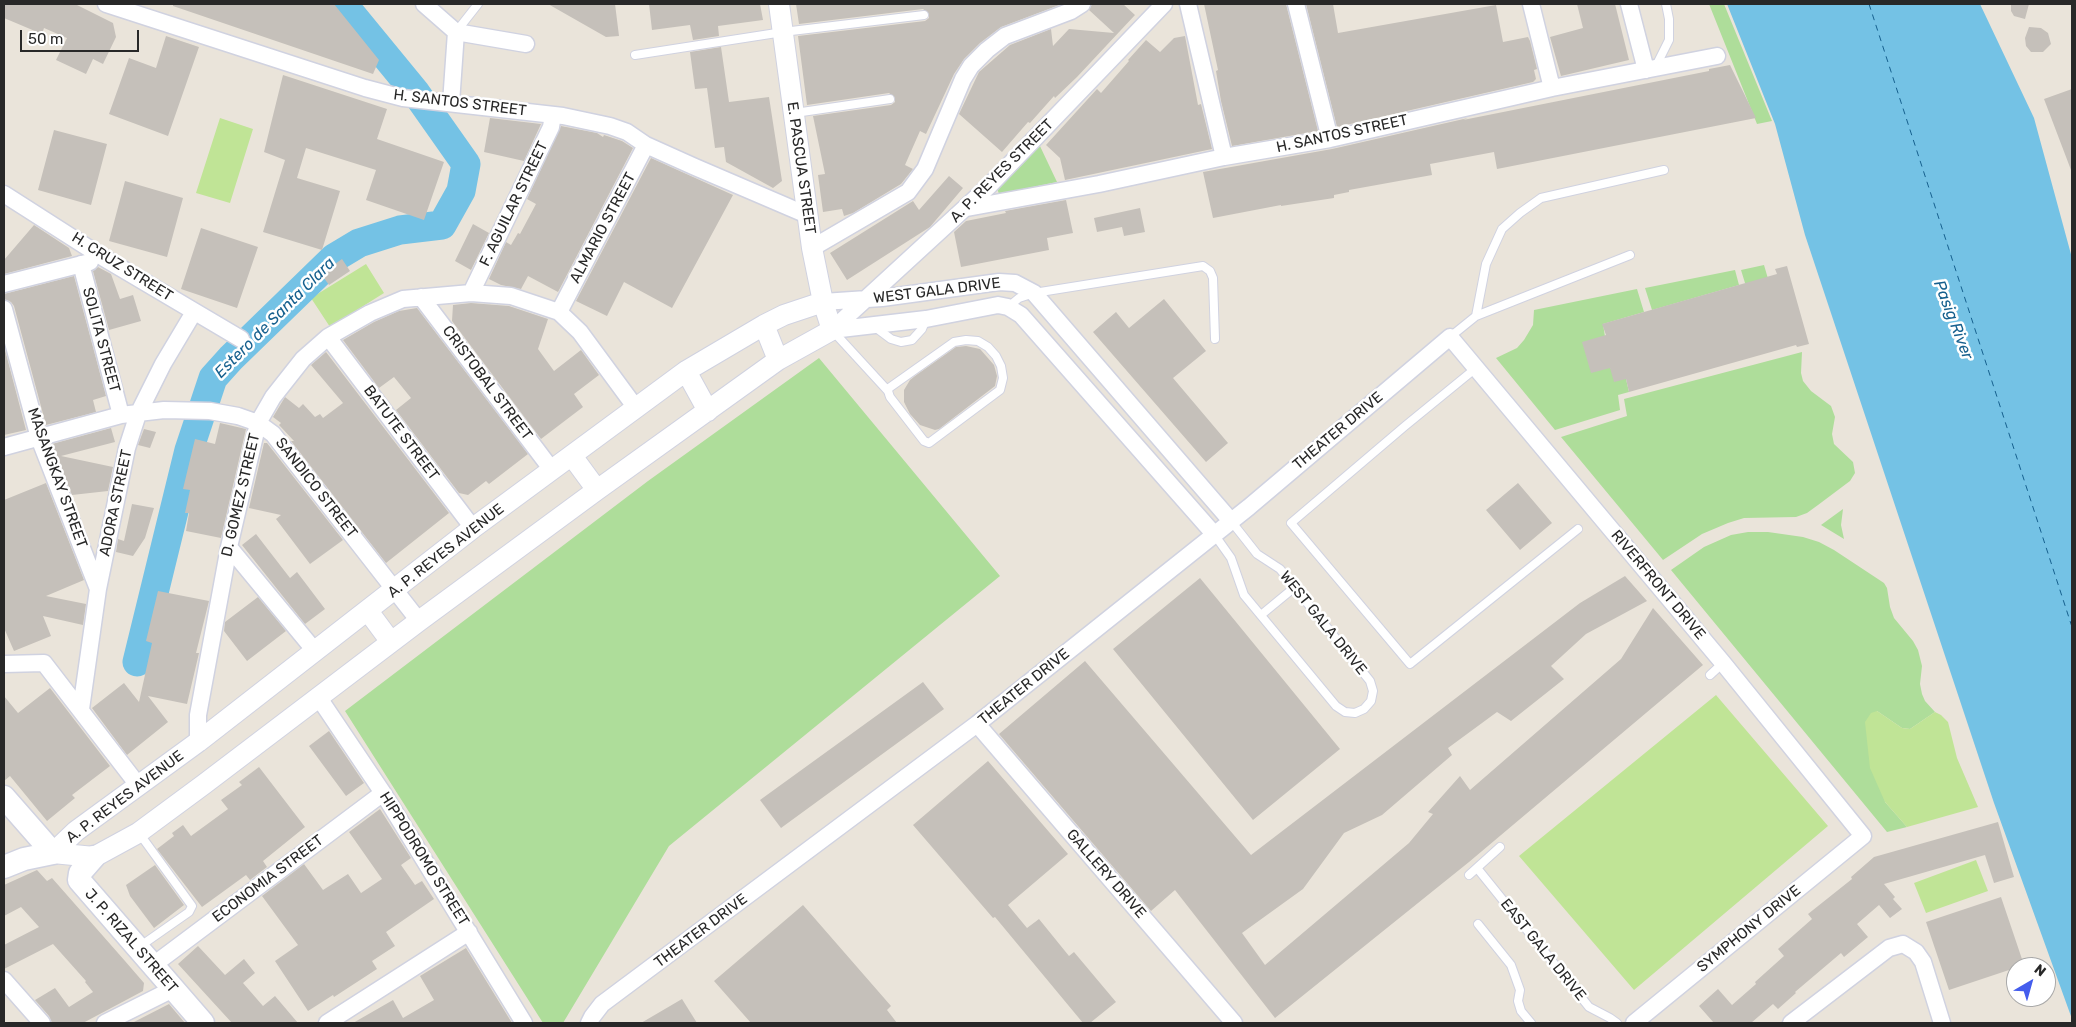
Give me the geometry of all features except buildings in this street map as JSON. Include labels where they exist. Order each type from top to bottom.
[{"type":"main road","points":[[4,798],[54,853]]},
{"type":"main road","points":[[4,867],[24,859],[54,853]]},
{"type":"main road","name":"J. P. RIZAL STREET","points":[[94,857],[80,873],[79,880],[203,1023]]},
{"type":"street","name":"H. SANTOS STREET","points":[[106,4],[365,88],[410,98],[553,115],[610,126],[627,132],[646,145],[807,215]]},
{"type":"street","points":[[424,4],[456,32],[526,44]]},
{"type":"street","name":"E. PASCUA STREET","points":[[779,4],[811,243],[823,302],[832,330]]},
{"type":"street","points":[[811,243],[855,224],[908,192],[918,181],[963,79],[971,66],[986,50],[1005,36],[1071,11],[1082,4]]},
{"type":"street","name":"A. P. REYES STREET","points":[[832,330],[966,208],[1164,4]]},
{"type":"street","points":[[1188,4],[1224,157]]},
{"type":"street","points":[[1296,4],[1330,139]]},
{"type":"street","points":[[1531,4],[1552,88]]},
{"type":"street","points":[[1629,4],[1651,69]]},
{"type":"street","points":[[451,103],[456,32]]},
{"type":"street","name":"H. SANTOS STREET","points":[[966,208],[1099,184],[1224,157],[1330,139],[1552,88],[1718,56]]},
{"type":"street","name":"F. AGUILAR STREET","points":[[471,292],[551,127],[553,115]]},
{"type":"street","name":"ALMARIO STREET","points":[[559,312],[646,145]]},
{"type":"street","name":"H. CRUZ STREET","points":[[4,194],[104,258],[241,339]]},
{"type":"street","points":[[4,284],[104,258]]},
{"type":"street","name":"SOLITA STREET","points":[[81,264],[121,415]]},
{"type":"street","name":"WEST GALA DRIVE","points":[[823,302],[865,299],[999,282],[1015,283],[1034,293],[1231,521]]},
{"type":"street","name":"D. GOMEZ STREET","points":[[198,742],[198,715],[228,547],[258,423],[273,397],[303,359],[328,337],[370,313],[403,299],[471,292],[511,296],[559,312],[580,332],[636,408]]},
{"type":"street","name":"CRISTOBAL STREET","points":[[422,297],[552,470]]},
{"type":"street","name":"A. P. REYES AVENUE","points":[[54,853],[76,831],[198,742],[396,590],[473,528],[686,371],[764,325],[784,315],[823,302]]},
{"type":"street","name":"WEST GALA DRIVE","points":[[832,330],[926,319],[998,305],[1008,307],[1021,315],[1214,534]]},
{"type":"street","name":"MASANGKAY STREET","points":[[4,309],[39,438],[98,589]]},
{"type":"street","name":"ADORA STREET","points":[[80,709],[98,589],[127,448],[138,414],[163,364],[194,312]]},
{"type":"street","points":[[764,325],[778,360]]},
{"type":"street","name":"A. P. REYES AVENUE","points":[[54,853],[94,857],[138,833],[419,621],[597,490],[778,360],[832,330]]},
{"type":"street","name":"BATUTE STREET","points":[[328,337],[473,528]]},
{"type":"street","name":"RIVERFRONT DRIVE","points":[[1450,337],[1723,663],[1863,836]]},
{"type":"street","name":"THEATER DRIVE","points":[[589,1023],[602,1004],[977,724],[1231,521],[1450,337]]},
{"type":"street","points":[[1080,383],[1097,368]]},
{"type":"street","points":[[686,371],[708,411]]},
{"type":"street","name":"SANDICO STREET","points":[[4,448],[121,415],[164,410],[210,411],[238,416],[258,423],[273,434],[419,621]]},
{"type":"street","points":[[1117,425],[1134,410]]},
{"type":"street","points":[[572,456],[597,490]]},
{"type":"street","points":[[228,547],[315,651]]},
{"type":"street","points":[[368,611],[391,642]]},
{"type":"street","points":[[5,660],[44,663],[138,785]]},
{"type":"street","name":"HIPPODROMO STREET","points":[[319,698],[383,793],[524,1023]]},
{"type":"street","name":"GALLERY DRIVE","points":[[977,724],[1234,1023]]},
{"type":"street","name":"ECONOMIA STREET","points":[[152,966],[383,793]]},
{"type":"street","name":"SYMPHONY DRIVE","points":[[1634,1023],[1863,836]]},
{"type":"street","points":[[327,1023],[468,932]]},
{"type":"street","points":[[1795,1022],[1889,948],[1903,944],[1916,952],[1923,962],[1942,1023]]},
{"type":"street","points":[[4,980],[42,1023]]},
{"type":"street","points":[[106,1023],[173,989]]},
{"type":"lane","points":[[456,32],[478,4]]},
{"type":"lane","points":[[1651,69],[1669,40],[1669,19],[1666,4]]},
{"type":"lane","points":[[635,55],[783,32],[924,16]]},
{"type":"lane","points":[[794,114],[890,99]]},
{"type":"lane","points":[[1476,316],[1486,264],[1502,229],[1520,213],[1541,198],[1664,170]]},
{"type":"lane","points":[[1450,337],[1476,316],[1630,255]]},
{"type":"lane","points":[[1008,307],[1019,298],[1034,293],[1203,266],[1210,271],[1213,278],[1215,338]]},
{"type":"lane","points":[[832,330],[888,391],[890,398],[918,434],[929,443],[1000,390],[1003,378],[1002,366],[988,347],[978,342],[966,340],[954,342],[889,388],[888,391]]},
{"type":"lane","points":[[1476,368],[1291,523],[1410,664],[1578,529]]},
{"type":"lane","name":"WEST GALA DRIVE","points":[[1214,534],[1231,558],[1244,595],[1336,706],[1345,712],[1355,713],[1364,709],[1371,701],[1373,691],[1370,681],[1280,569],[1257,554],[1231,521]]},
{"type":"lane","points":[[1261,615],[1295,587]]},
{"type":"lane","points":[[1710,675],[1723,663]]},
{"type":"lane","points":[[137,948],[189,912],[192,906],[138,833]]},
{"type":"lane","points":[[1469,875],[1500,847]]},
{"type":"lane","name":"EAST GALA DRIVE","points":[[1477,868],[1589,1007],[1617,1023]]},
{"type":"lane","points":[[1478,924],[1511,965],[1520,990],[1518,1001],[1521,1010],[1531,1023]]},
{"type":"green space","points":[[1709,4],[1724,4],[1772,121],[1757,124]]},
{"type":"green space","points":[[220,118],[253,129],[230,203],[196,193]]},
{"type":"green space","points":[[1039,144],[1057,182],[999,194],[996,185]]},
{"type":"green space","points":[[366,264],[384,293],[330,327],[311,298]]},
{"type":"green space","points":[[1764,265],[1771,289],[1745,283],[1741,270]]},
{"type":"green space","points":[[1735,270],[1739,285],[1652,310],[1645,288]]},
{"type":"green space","points":[[1637,289],[1644,312],[1603,324],[1610,368],[1626,379],[1629,392],[1618,395],[1620,410],[1555,430],[1496,358],[1517,348],[1524,340],[1533,325],[1534,310]]},
{"type":"green space","points":[[1802,352],[1801,373],[1803,381],[1811,391],[1831,406],[1835,417],[1832,434],[1834,444],[1853,462],[1855,473],[1850,481],[1818,505],[1807,513],[1796,517],[1744,518],[1728,523],[1702,534],[1663,560],[1561,437],[1627,416],[1624,399]]},
{"type":"green space","points":[[819,358],[1000,576],[669,846],[563,1023],[543,1023],[345,711],[648,481]]},
{"type":"green space","points":[[1843,509],[1841,525],[1844,539],[1821,525]]},
{"type":"green space","points":[[1748,532],[1768,532],[1803,537],[1819,542],[1884,583],[1887,588],[1894,618],[1918,650],[1922,666],[1920,684],[1922,694],[1925,701],[1935,712],[1910,729],[1902,728],[1877,711],[1885,802],[1907,827],[1887,832],[1671,570],[1704,547],[1731,535]]},
{"type":"green space","points":[[1716,695],[1828,826],[1634,990],[1519,856]]},
{"type":"green space","points":[[1877,711],[1902,728],[1910,729],[1935,712],[1941,715],[1948,722],[1957,758],[1978,807],[1907,827],[1885,802],[1870,768],[1865,722],[1871,713]]},
{"type":"green space","points":[[1976,860],[1988,891],[1926,913],[1914,883]]},
{"type":"water","name":"Pasig River","points":[[1727,4],[1980,4],[2034,118],[2072,258],[2072,1019],[2056,975],[2056,957],[2050,957],[1994,803],[1805,235],[1775,124]]},
{"type":"waterway","name":"Estero de Santa Clara","points":[[137,662],[189,450],[213,378],[231,358],[334,258],[359,243],[400,230],[442,225],[461,191],[466,164],[416,93],[343,4]]},
{"type":"ferry route","points":[[1869,4],[2072,627]]}]
